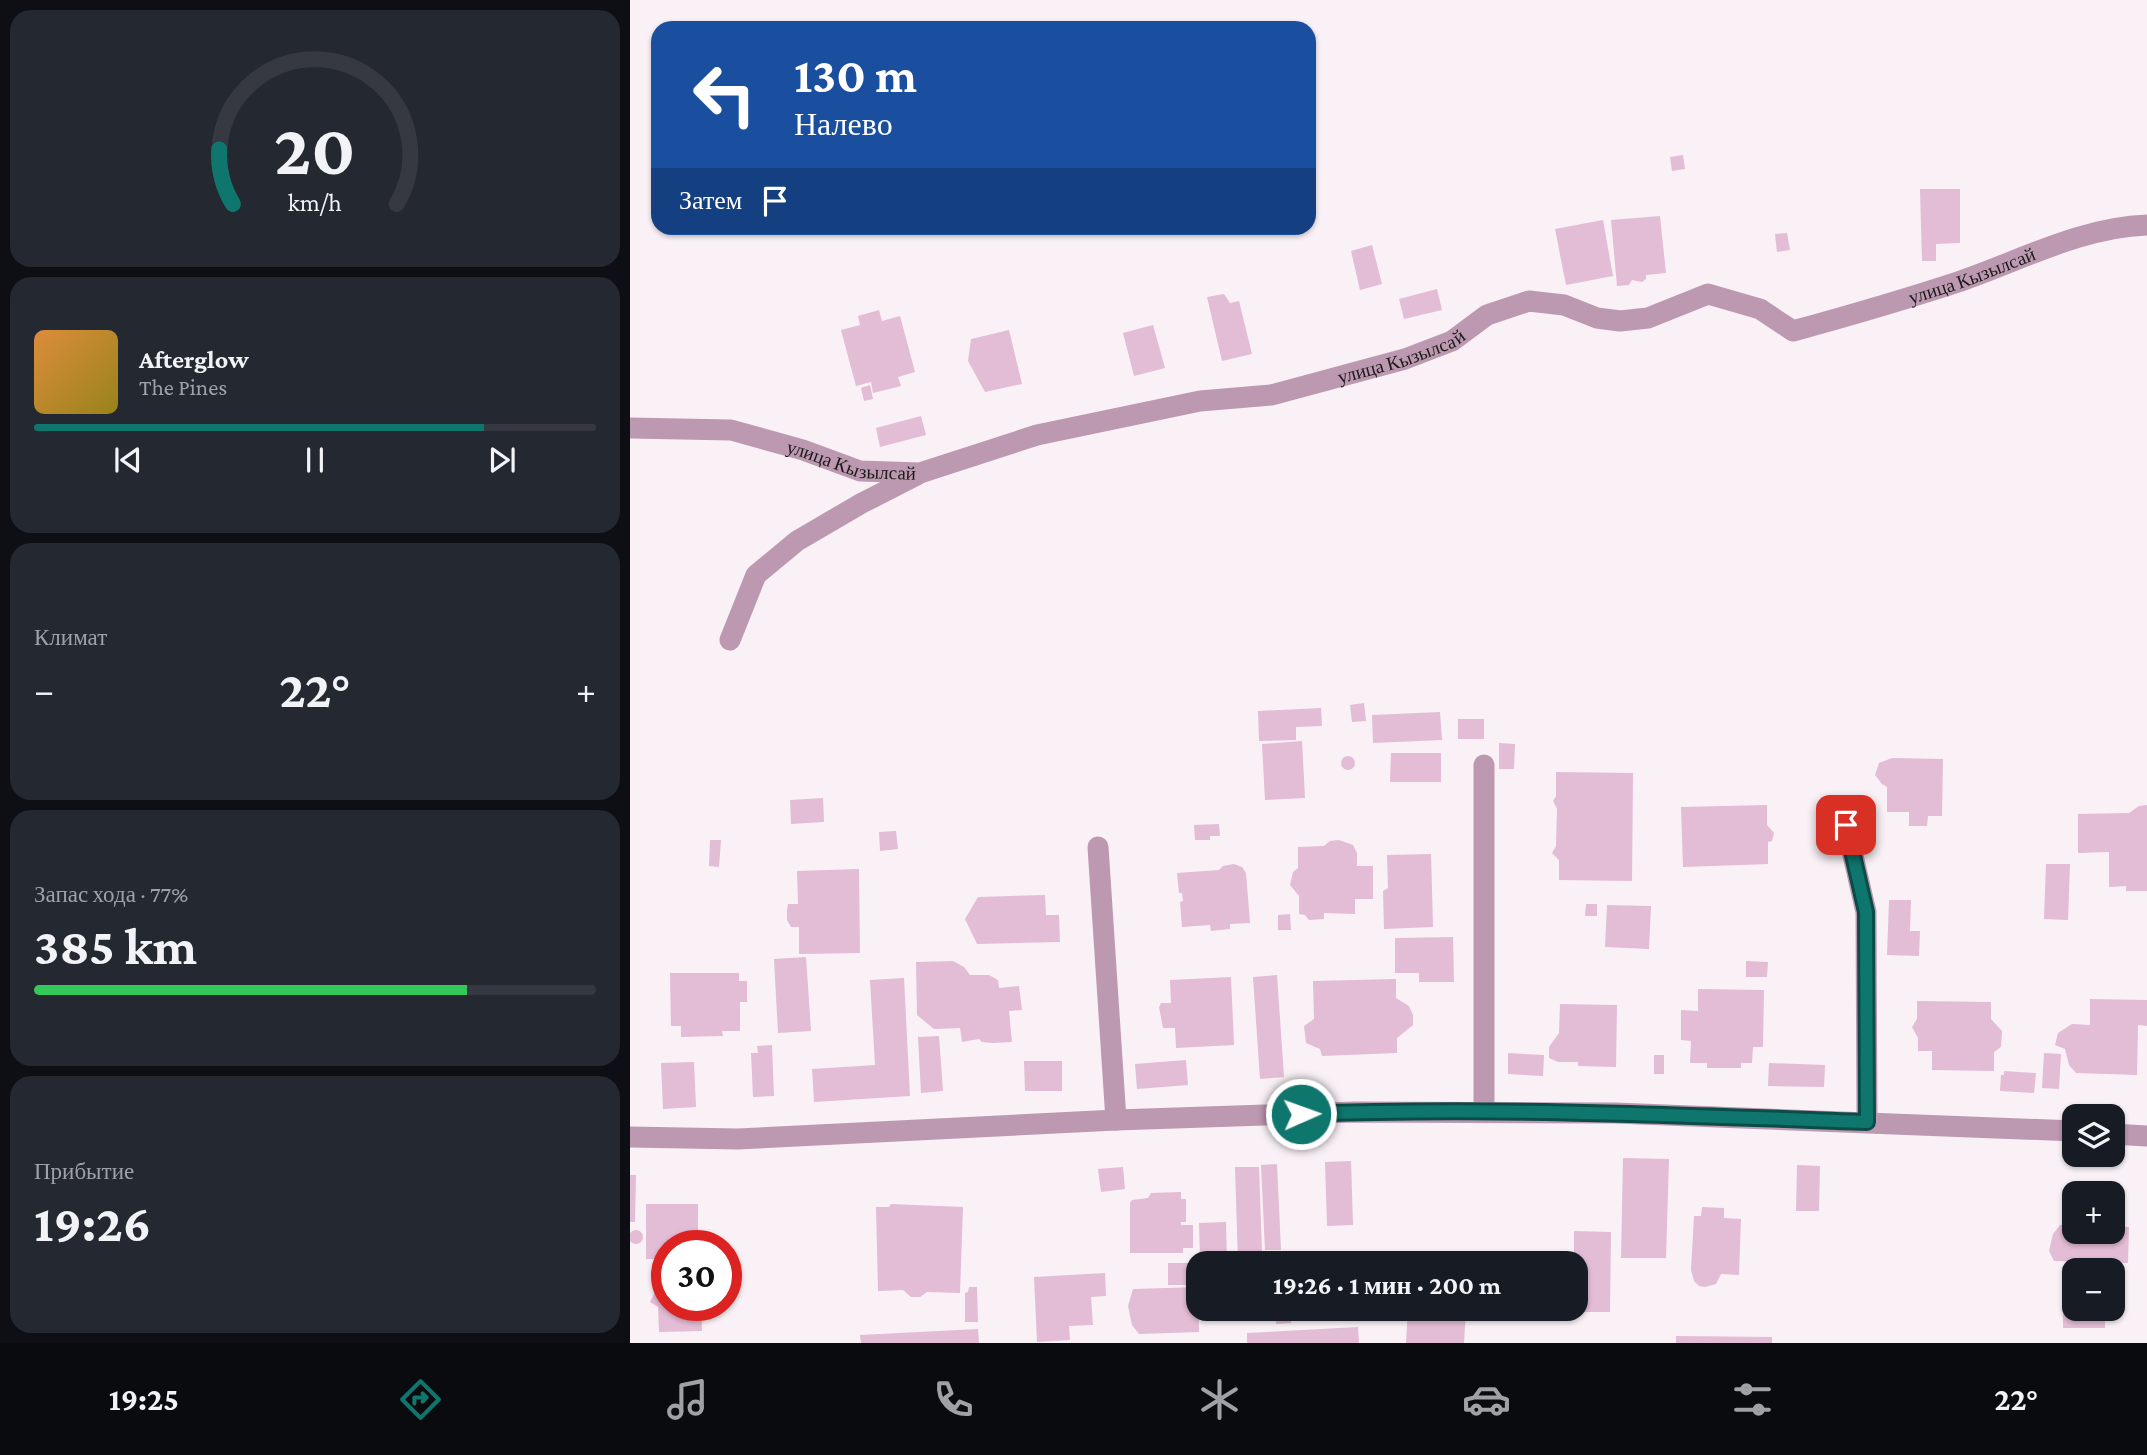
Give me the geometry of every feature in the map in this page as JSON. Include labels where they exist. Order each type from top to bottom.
[{"type":"street","name":"улица Кызылсай","points":[[630,428],[731,430],[803,450],[860,471],[920,473],[1037,435],[1200,401],[1270,395],[1405,359],[1452,341],[1487,315],[1530,301],[1564,304],[1597,318],[1620,321],[1648,318],[1708,294],[1760,309],[1793,331],[1957,282],[2081,236],[2119,226],[2147,225]]},
{"type":"street","points":[[730,640],[756,575],[797,541],[920,473]]},
{"type":"street","points":[[1484,765],[1484,1112]]},
{"type":"street","points":[[1846,825],[1866,912],[1867,1122]]},
{"type":"street","points":[[1098,847],[1116,1120]]},
{"type":"street","points":[[630,1137],[738,1139],[1116,1120],[1354,1112],[1615,1113],[2062,1130]]},
{"type":"street","points":[[2125,1135],[2147,1136]]},
{"type":"building","points":[[1683,155],[1685,169],[1672,171],[1670,157]]},
{"type":"building","points":[[1920,189],[1960,189],[1960,243],[1936,244],[1936,261],[1922,261]]},
{"type":"building","points":[[1660,216],[1666,273],[1646,275],[1642,282],[1632,280],[1629,285],[1617,286],[1611,220]]},
{"type":"building","points":[[1603,220],[1613,276],[1566,285],[1555,229]]},
{"type":"building","points":[[1787,233],[1790,250],[1777,252],[1775,234]]},
{"type":"building","points":[[1372,245],[1382,284],[1360,290],[1351,251]]},
{"type":"building","points":[[1437,289],[1442,310],[1404,319],[1399,299]]},
{"type":"building","points":[[1224,294],[1230,303],[1239,301],[1252,354],[1222,361],[1207,297]]},
{"type":"building","points":[[879,310],[882,321],[900,316],[915,372],[898,377],[901,386],[873,393],[871,382],[856,386],[841,330],[860,325],[858,316]]},
{"type":"building","points":[[1153,325],[1165,368],[1134,376],[1123,333]]},
{"type":"building","points":[[1009,330],[1022,384],[985,392],[968,361],[971,339]]},
{"type":"building","points":[[870,385],[873,399],[864,401],[861,388]]},
{"type":"building","points":[[921,416],[926,435],[880,447],[876,428]]},
{"type":"building","points":[[1364,703],[1366,721],[1352,722],[1350,705]]},
{"type":"building","points":[[1321,708],[1322,726],[1296,727],[1296,740],[1259,741],[1258,711]]},
{"type":"building","points":[[1440,712],[1442,740],[1373,743],[1372,715]]},
{"type":"building","points":[[1458,719],[1484,719],[1484,739],[1458,739]]},
{"type":"building","points":[[1302,741],[1305,798],[1265,800],[1262,744]]},
{"type":"building","points":[[1499,743],[1515,744],[1514,769],[1499,769]]},
{"type":"building","points":[[1391,753],[1441,753],[1441,782],[1390,782]]},
{"type":"building","points":[[1348,756],[1353,758],[1353,768],[1348,770],[1343,768],[1341,763],[1343,758]]},
{"type":"building","points":[[1892,758],[1943,759],[1942,816],[1928,816],[1927,826],[1909,826],[1909,812],[1887,812],[1887,787],[1875,775],[1879,763]]},
{"type":"building","points":[[1556,772],[1633,773],[1632,881],[1559,880],[1559,860],[1552,853],[1556,846],[1557,809],[1553,801],[1556,796]]},
{"type":"building","points":[[823,798],[824,822],[791,824],[790,800]]},
{"type":"building","points":[[1767,805],[1767,825],[1774,833],[1772,841],[1768,842],[1768,864],[1683,867],[1681,807]]},
{"type":"building","points":[[2147,805],[2147,891],[2126,891],[2126,886],[2109,887],[2109,852],[2078,853],[2078,814],[2129,813],[2139,806]]},
{"type":"building","points":[[1219,824],[1220,836],[1210,836],[1210,840],[1195,840],[1194,825]]},
{"type":"building","points":[[896,831],[898,849],[880,851],[879,832]]},
{"type":"building","points":[[710,840],[721,840],[719,867],[709,866]]},
{"type":"building","points":[[1339,840],[1353,845],[1357,853],[1357,866],[1373,866],[1373,899],[1355,899],[1355,914],[1324,913],[1324,919],[1309,920],[1305,915],[1299,914],[1299,896],[1290,885],[1293,872],[1298,868],[1298,847],[1324,846],[1330,841]]},
{"type":"building","points":[[1431,854],[1433,927],[1384,929],[1383,891],[1388,888],[1387,855]]},
{"type":"building","points":[[1234,864],[1242,867],[1246,873],[1250,923],[1230,924],[1230,929],[1211,931],[1210,925],[1182,927],[1180,902],[1183,901],[1182,893],[1179,893],[1177,873],[1219,870],[1223,866]]},
{"type":"building","points":[[2046,864],[2070,864],[2068,920],[2044,919]]},
{"type":"building","points":[[859,869],[860,953],[799,954],[799,927],[791,927],[787,920],[788,904],[798,904],[797,871]]},
{"type":"building","points":[[1045,895],[1046,915],[1059,915],[1060,942],[977,944],[965,919],[978,897]]},
{"type":"building","points":[[1889,900],[1911,900],[1910,931],[1920,931],[1919,956],[1887,955]]},
{"type":"building","points":[[1586,904],[1597,904],[1597,916],[1585,916]]},
{"type":"building","points":[[1607,905],[1651,906],[1649,949],[1605,947]]},
{"type":"building","points":[[1290,914],[1291,930],[1278,930],[1278,915]]},
{"type":"building","points":[[1453,937],[1454,982],[1419,982],[1419,973],[1395,973],[1395,938]]},
{"type":"building","points":[[806,957],[811,1031],[778,1033],[774,959]]},
{"type":"building","points":[[953,961],[964,967],[970,975],[989,975],[998,980],[999,988],[1019,986],[1022,1010],[1009,1011],[1012,1042],[992,1043],[979,1039],[962,1042],[960,1028],[934,1029],[917,1015],[916,962]]},
{"type":"building","points":[[1746,961],[1768,962],[1767,977],[1746,977]]},
{"type":"building","points":[[670,973],[739,973],[739,981],[747,981],[747,1002],[740,1002],[740,1031],[722,1031],[723,1036],[681,1037],[681,1026],[671,1026]]},
{"type":"building","points":[[1277,975],[1284,1077],[1260,1079],[1253,977]]},
{"type":"building","points":[[1231,977],[1234,1045],[1176,1048],[1175,1028],[1163,1028],[1159,1007],[1161,1003],[1171,1003],[1170,980]]},
{"type":"building","points":[[904,978],[910,1096],[814,1102],[812,1069],[875,1065],[870,980]]},
{"type":"building","points":[[1396,979],[1396,998],[1409,1006],[1413,1015],[1413,1025],[1397,1038],[1397,1053],[1322,1056],[1320,1049],[1306,1043],[1304,1026],[1314,1019],[1313,981]]},
{"type":"building","points":[[1698,989],[1764,990],[1763,1047],[1753,1047],[1752,1063],[1741,1063],[1741,1068],[1707,1068],[1707,1063],[1690,1063],[1691,1041],[1681,1040],[1681,1010],[1698,1011]]},
{"type":"building","points":[[2090,999],[2147,1000],[2147,1026],[2138,1025],[2137,1075],[2076,1073],[2069,1065],[2065,1049],[2055,1045],[2058,1033],[2072,1024],[2090,1025]]},
{"type":"building","points":[[1917,1001],[1991,1002],[1991,1019],[2002,1031],[2001,1047],[1994,1052],[1994,1071],[1932,1070],[1932,1051],[1918,1051],[1918,1038],[1912,1027],[1917,1019]]},
{"type":"building","points":[[1560,1004],[1617,1005],[1616,1067],[1578,1066],[1578,1062],[1558,1062],[1549,1058],[1549,1047],[1559,1033]]},
{"type":"building","points":[[939,1036],[943,1091],[921,1093],[918,1037]]},
{"type":"building","points":[[772,1045],[774,1096],[753,1097],[751,1053],[758,1053],[757,1046]]},
{"type":"building","points":[[1508,1053],[1544,1055],[1543,1076],[1508,1074]]},
{"type":"building","points":[[2044,1053],[2061,1054],[2059,1089],[2042,1088]]},
{"type":"building","points":[[1654,1055],[1664,1055],[1664,1074],[1654,1074]]},
{"type":"building","points":[[1186,1060],[1188,1085],[1137,1089],[1135,1064]]},
{"type":"building","points":[[1024,1061],[1062,1061],[1062,1091],[1025,1091]]},
{"type":"building","points":[[694,1062],[696,1107],[663,1109],[661,1063]]},
{"type":"building","points":[[1769,1063],[1825,1065],[1824,1087],[1768,1086]]},
{"type":"building","points":[[2004,1071],[2036,1073],[2034,1093],[2000,1091],[2001,1075],[2004,1075]]},
{"type":"building","points":[[1623,1158],[1669,1159],[1666,1258],[1621,1258]]},
{"type":"building","points":[[1351,1161],[1353,1225],[1327,1226],[1325,1162]]},
{"type":"building","points":[[1277,1164],[1281,1250],[1265,1250],[1261,1165]]},
{"type":"building","points":[[1797,1165],[1820,1166],[1819,1211],[1796,1211]]},
{"type":"building","points":[[1123,1167],[1125,1189],[1101,1192],[1098,1169]]},
{"type":"building","points":[[1235,1167],[1259,1167],[1262,1251],[1238,1251]]},
{"type":"building","points":[[630,1175],[636,1175],[635,1222],[630,1222]]},
{"type":"building","points":[[1181,1192],[1181,1199],[1186,1199],[1186,1222],[1181,1222],[1181,1225],[1193,1225],[1193,1248],[1183,1248],[1183,1253],[1130,1253],[1132,1200],[1148,1198],[1151,1193]]},
{"type":"building","points":[[646,1204],[698,1204],[698,1230],[651,1230],[651,1259],[646,1259]]},
{"type":"building","points":[[891,1204],[963,1207],[960,1293],[927,1292],[920,1297],[911,1297],[903,1290],[878,1291],[876,1207],[889,1207]]},
{"type":"building","points":[[1702,1207],[1724,1208],[1724,1218],[1741,1219],[1739,1275],[1721,1274],[1716,1284],[1705,1287],[1694,1281],[1691,1270],[1694,1216],[1701,1216]]},
{"type":"building","points":[[1226,1222],[1227,1251],[1200,1251],[1199,1223]]},
{"type":"building","points":[[2062,1225],[2062,1244],[2125,1244],[2125,1227],[2129,1227],[2128,1263],[2125,1263],[2125,1258],[2062,1258],[2062,1261],[2054,1261],[2049,1251],[2053,1234]]},
{"type":"building","points":[[633,1230],[639,1230],[643,1234],[643,1240],[639,1244],[630,1241],[630,1233]]},
{"type":"building","points":[[1574,1231],[1611,1232],[1610,1312],[1588,1312],[1588,1251],[1574,1251]]},
{"type":"building","points":[[1168,1263],[1186,1263],[1186,1285],[1168,1285]]},
{"type":"building","points":[[1105,1273],[1106,1296],[1091,1297],[1093,1325],[1069,1326],[1070,1340],[1037,1342],[1034,1277]]},
{"type":"building","points":[[969,1287],[977,1287],[978,1322],[965,1322],[965,1293]]},
{"type":"building","points":[[1186,1287],[1186,1321],[1199,1321],[1199,1332],[1139,1334],[1132,1325],[1128,1306],[1133,1289]]},
{"type":"building","points":[[659,1321],[702,1321],[702,1331],[659,1332]]},
{"type":"building","points":[[1276,1321],[1291,1321],[1291,1323],[1276,1324]]},
{"type":"building","points":[[1407,1321],[1465,1321],[1464,1343],[1406,1343]]},
{"type":"building","points":[[2063,1321],[2105,1321],[2105,1328],[2063,1328]]},
{"type":"building","points":[[1358,1327],[1359,1343],[1247,1343],[1247,1333]]},
{"type":"building","points":[[978,1329],[979,1343],[861,1343],[860,1335]]},
{"type":"building","points":[[1676,1336],[1772,1337],[1772,1343],[1676,1343]]},
{"type":"route","points":[[1301,1114],[1615,1113],[1867,1122],[1866,912],[1846,825]]}]
